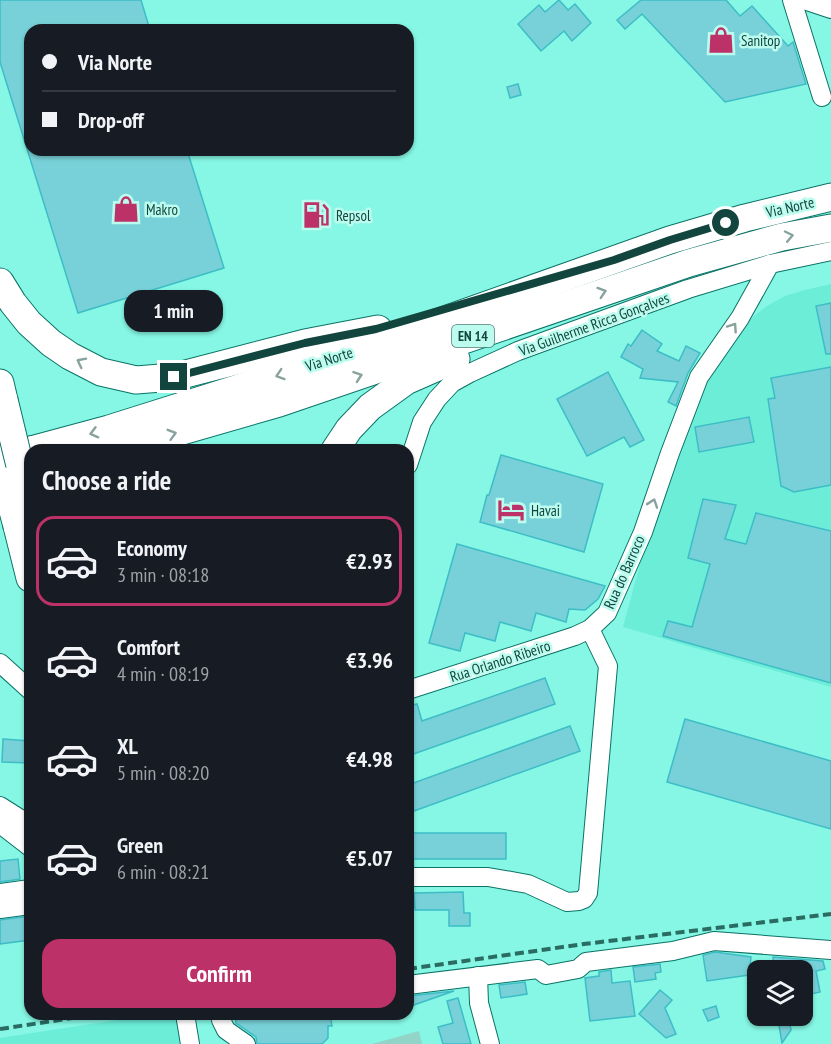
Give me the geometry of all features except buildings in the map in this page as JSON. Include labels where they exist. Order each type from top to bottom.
[{"type":"highway","name":"Via Norte","points":[[53,444],[109,429],[360,350],[670,240],[744,218],[831,197]]},
{"type":"highway","name":"Via Norte","points":[[137,444],[279,403],[699,260],[782,237],[831,228]]},
{"type":"highway","points":[[0,282],[18,310],[51,343],[101,372],[136,380],[174,377],[305,343],[376,329],[614,260]]},
{"type":"highway","points":[[339,444],[349,429],[370,407],[406,381],[473,351],[565,304]]},
{"type":"highway","points":[[2,392],[23,516]]},
{"type":"highway","name":"Via Norte","points":[[0,459],[24,452]]},
{"type":"highway","points":[[0,459],[23,516]]},
{"type":"highway","points":[[0,483],[24,477]]},
{"type":"street","points":[[792,0],[822,97]]},
{"type":"street","points":[[804,0],[831,9]]},
{"type":"street","name":"Via Guilherme Ricca Gonçalves","points":[[414,447],[422,422],[436,399],[452,383],[470,373],[518,351],[688,289],[770,264],[831,251]]},
{"type":"street","name":"Rua do Barroco","points":[[590,629],[607,614],[636,547],[699,377],[740,318],[770,264]]},
{"type":"street","points":[[414,877],[488,877],[528,884],[567,902],[584,899],[588,893],[608,666],[590,629]]},
{"type":"street","name":"Rua Orlando Ribeiro","points":[[414,688],[575,636],[590,629]]},
{"type":"street","points":[[1,667],[24,685]]},
{"type":"street","points":[[0,806],[24,821]]},
{"type":"street","points":[[0,824],[24,842]]},
{"type":"street","points":[[3,901],[24,892]]},
{"type":"street","points":[[3,901],[24,904]]},
{"type":"street","points":[[414,984],[538,969],[546,975],[578,969],[586,962],[673,951],[714,941],[831,950]]},
{"type":"street","points":[[478,976],[479,1003],[490,1044]]},
{"type":"street","points":[[187,1020],[190,1044]]},
{"type":"street","points":[[225,1022],[246,1044]]},
{"type":"shaded area","points":[[831,284],[831,687],[623,627],[670,453],[708,374],[749,320],[767,306],[785,296]]},
{"type":"shaded area","points":[[117,1020],[178,1020],[182,1044],[0,1044],[0,1038]]},
{"type":"shaded area","points":[[419,1031],[422,1044],[372,1044]]},
{"type":"railway","points":[[414,968],[584,944],[831,914]]},
{"type":"railway","points":[[0,1029],[59,1020]]},
{"type":"place","name":"Sanitop","points":[[721,40]]},
{"type":"place","name":"Makro","points":[[126,209]]},
{"type":"place","name":"Repsol","points":[[316,215]]},
{"type":"place","name":"Havai","points":[[511,510]]},
{"type":"route","points":[[174,377],[305,343],[376,329],[614,260],[726,223]]}]
